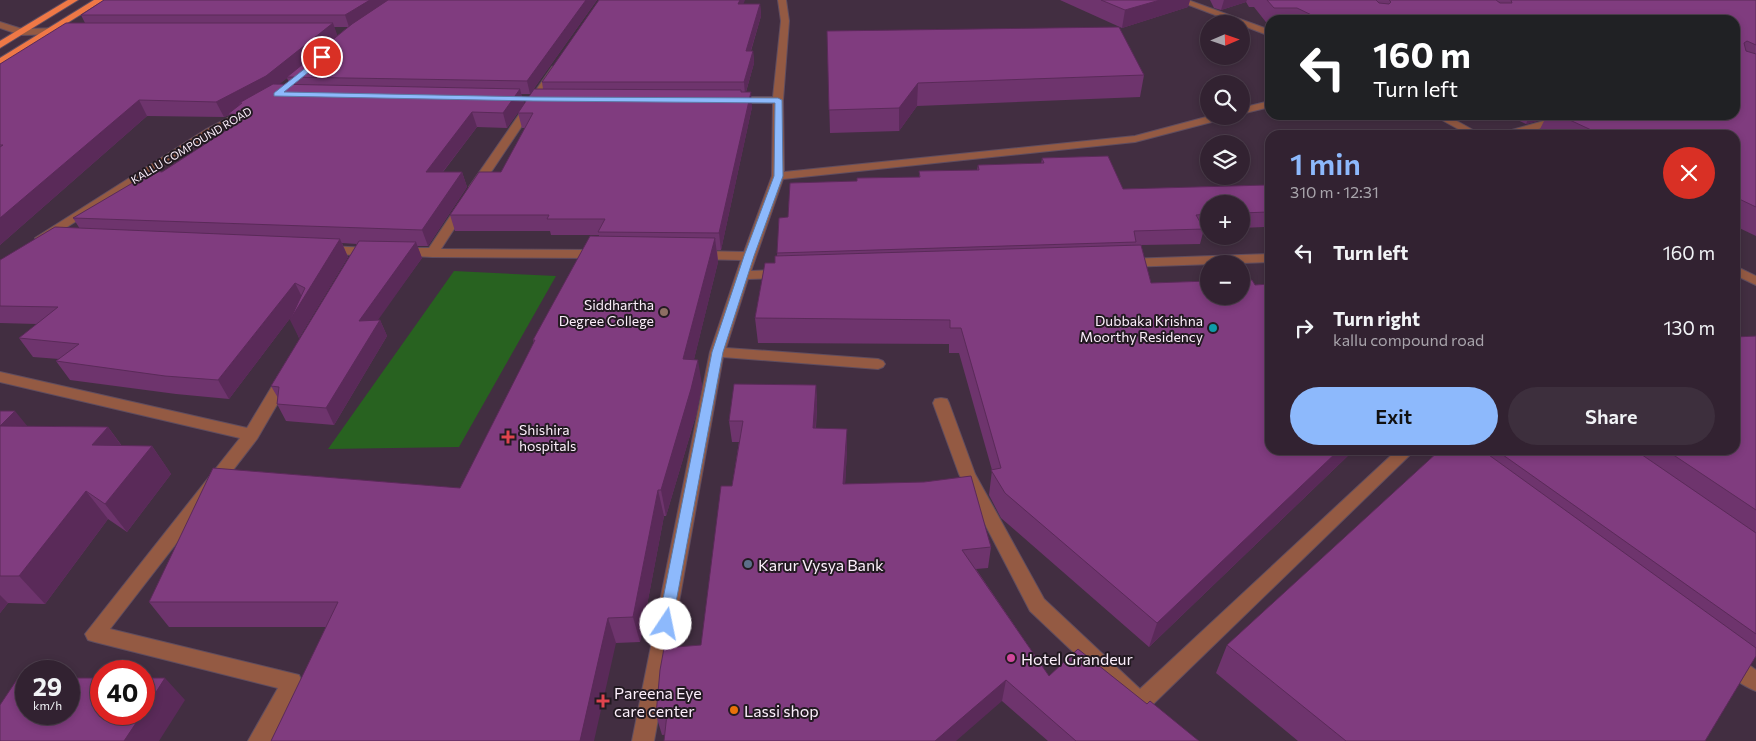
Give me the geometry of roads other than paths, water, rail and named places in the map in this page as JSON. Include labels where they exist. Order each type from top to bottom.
[{"type":"main road","points":[[0,45],[74,0]]},
{"type":"main road","points":[[0,62],[100,0]]},
{"type":"street","points":[[643,741],[717,352],[742,275],[778,176],[778,100],[785,21],[782,0]]},
{"type":"street","points":[[1182,0],[1265,31]]},
{"type":"street","points":[[0,25],[21,32],[69,32]]},
{"type":"street","points":[[432,253],[561,61]]},
{"type":"street","points":[[720,100],[778,100]]},
{"type":"street","name":"KALLU COMPOUND ROAD","points":[[61,239],[37,241],[209,132],[260,104]]},
{"type":"street","points":[[1250,109],[1265,105]]},
{"type":"street","points":[[1448,120],[1467,130]]},
{"type":"street","points":[[1523,130],[1559,120]]},
{"type":"street","points":[[778,176],[1135,139],[1200,122]]},
{"type":"street","points":[[310,249],[432,253],[610,254]]},
{"type":"street","points":[[350,268],[360,251]]},
{"type":"street","points":[[690,255],[749,256]]},
{"type":"street","points":[[1111,263],[1265,258]]},
{"type":"street","points":[[742,275],[802,273]]},
{"type":"street","points":[[1740,273],[1756,281]]},
{"type":"street","points":[[717,352],[878,364]]},
{"type":"street","points":[[259,741],[292,682],[95,634],[251,436],[290,368]]},
{"type":"street","points":[[0,377],[251,436]]},
{"type":"street","points":[[941,403],[967,474],[1037,605],[1148,708],[1402,455]]},
{"type":"street","points":[[1716,652],[1756,682]]},
{"type":"place","name":"Siddhartha Degree College","points":[[664,312]]},
{"type":"place","name":"Dubbaka Krishna Moorthy Residency","points":[[1213,328]]},
{"type":"place","name":"Shishira hospitals","points":[[508,437]]},
{"type":"place","name":"Karur Vysya Bank","points":[[748,564]]},
{"type":"place","name":"Hotel Grandeur","points":[[1011,658]]},
{"type":"place","name":"Pareena Eye care center","points":[[603,701]]},
{"type":"place","name":"Lassi shop","points":[[734,710]]}]
